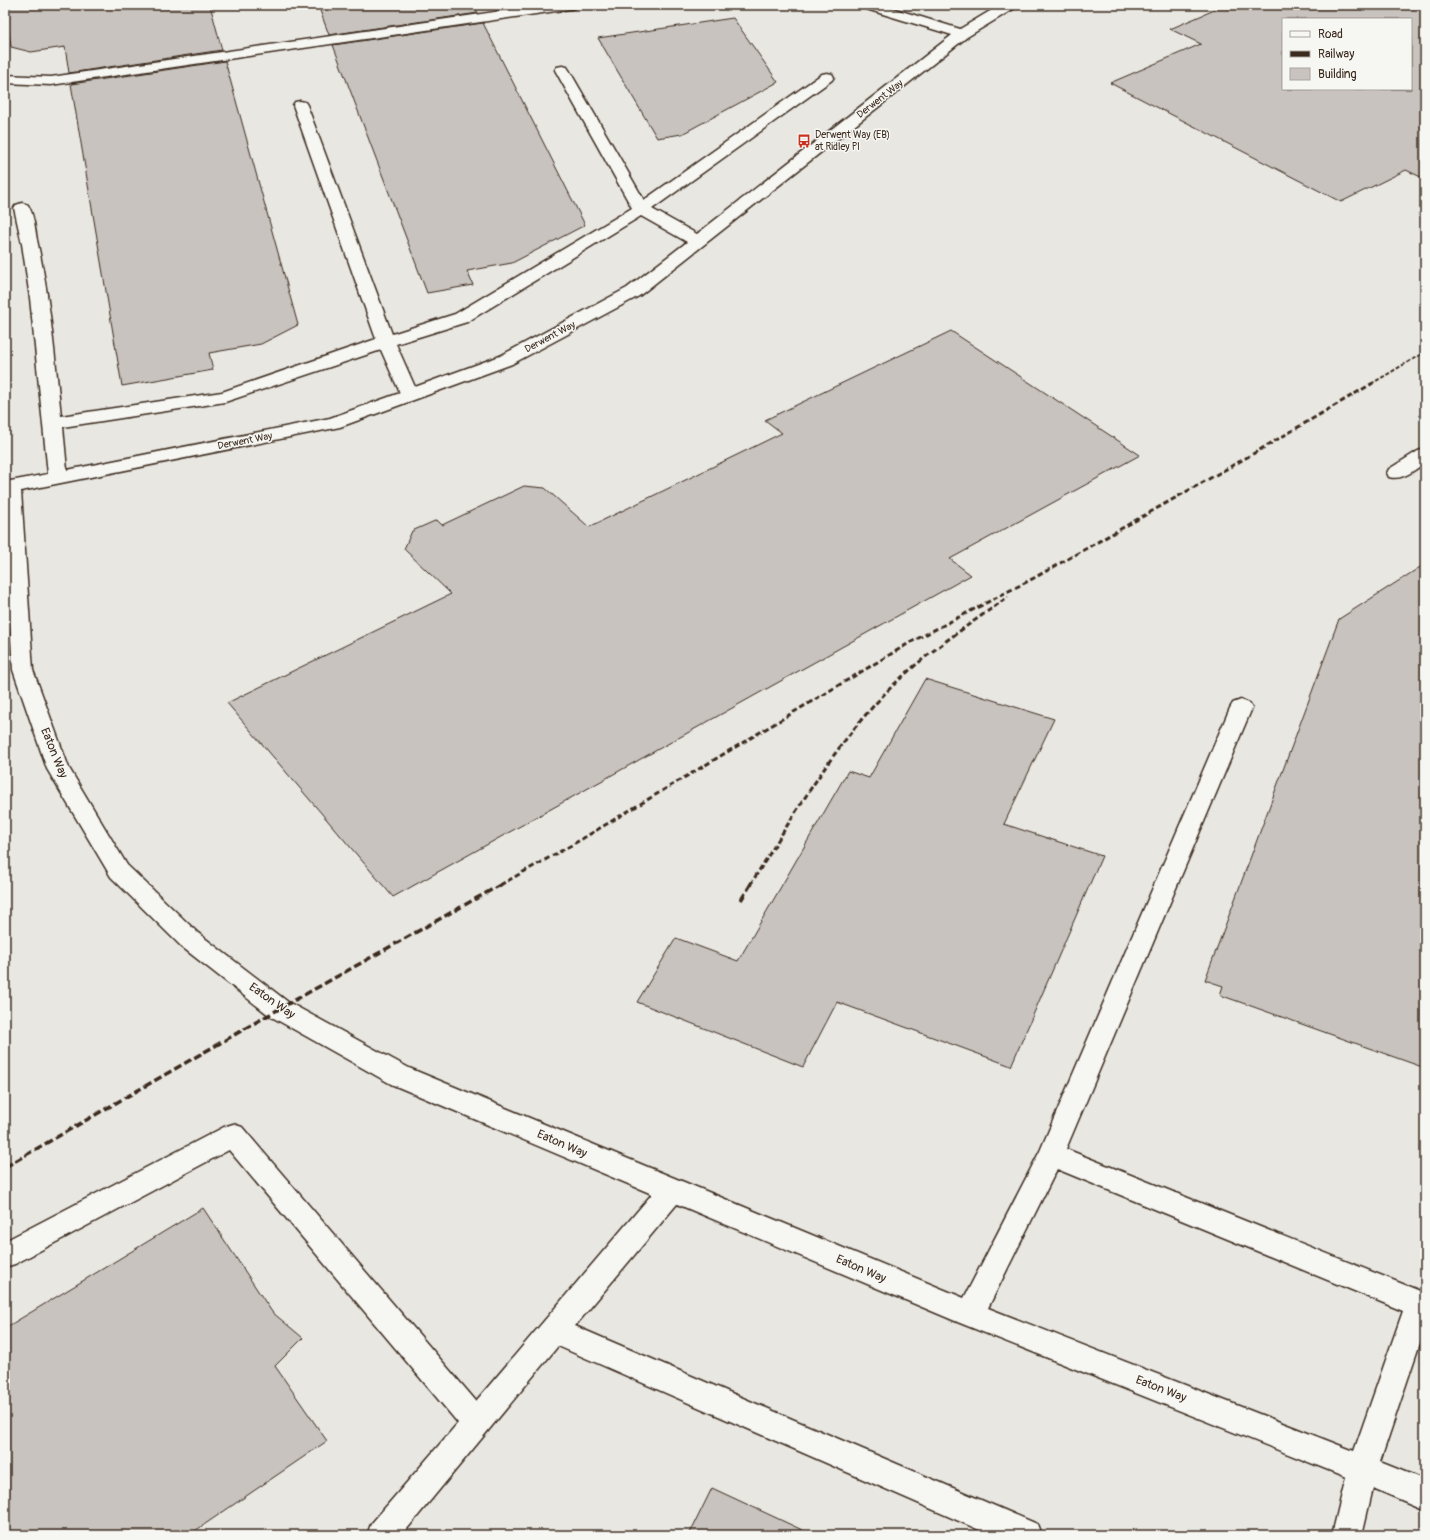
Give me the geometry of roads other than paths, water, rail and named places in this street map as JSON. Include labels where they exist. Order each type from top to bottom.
[{"type":"street","points":[[5,79],[51,81],[570,5]]},
{"type":"street","points":[[868,5],[962,34]]},
{"type":"street","name":"Derwent Way","points":[[8,488],[334,423],[506,360],[632,292],[962,34],[1010,5]]},
{"type":"street","points":[[562,70],[641,209],[698,241]]},
{"type":"street","points":[[54,423],[226,397],[461,318],[641,209],[827,77]]},
{"type":"street","points":[[300,105],[386,342],[410,395]]},
{"type":"street","points":[[22,208],[30,241],[35,272],[54,423],[58,478]]},
{"type":"street","points":[[1396,473],[1425,455]]},
{"type":"street","name":"Eaton Way","points":[[8,488],[23,670],[58,769],[119,871],[190,940],[279,1009],[400,1076],[970,1314],[1363,1469],[1425,1495]]},
{"type":"street","points":[[970,1314],[1051,1155],[1241,708]]},
{"type":"street","points":[[5,1255],[233,1135],[476,1422]]},
{"type":"street","points":[[1051,1155],[1418,1304],[1363,1469],[1347,1535]]},
{"type":"street","points":[[382,1535],[672,1190]]},
{"type":"street","points":[[554,1330],[1026,1535]]},
{"type":"railway","points":[[1371,384],[1425,352]]},
{"type":"railway","points":[[500,885],[570,846],[911,642],[1034,578],[1251,455],[1373,383]]},
{"type":"railway","points":[[750,885],[810,790],[859,722],[892,686],[908,672],[957,633],[1008,597]]},
{"type":"railway","points":[[5,1167],[279,1009],[502,884]]},
{"type":"railway","points":[[741,900],[751,884]]},
{"type":"place","name":"Derwent Way (EB) at Ridley Pl","points":[[804,141]]}]
